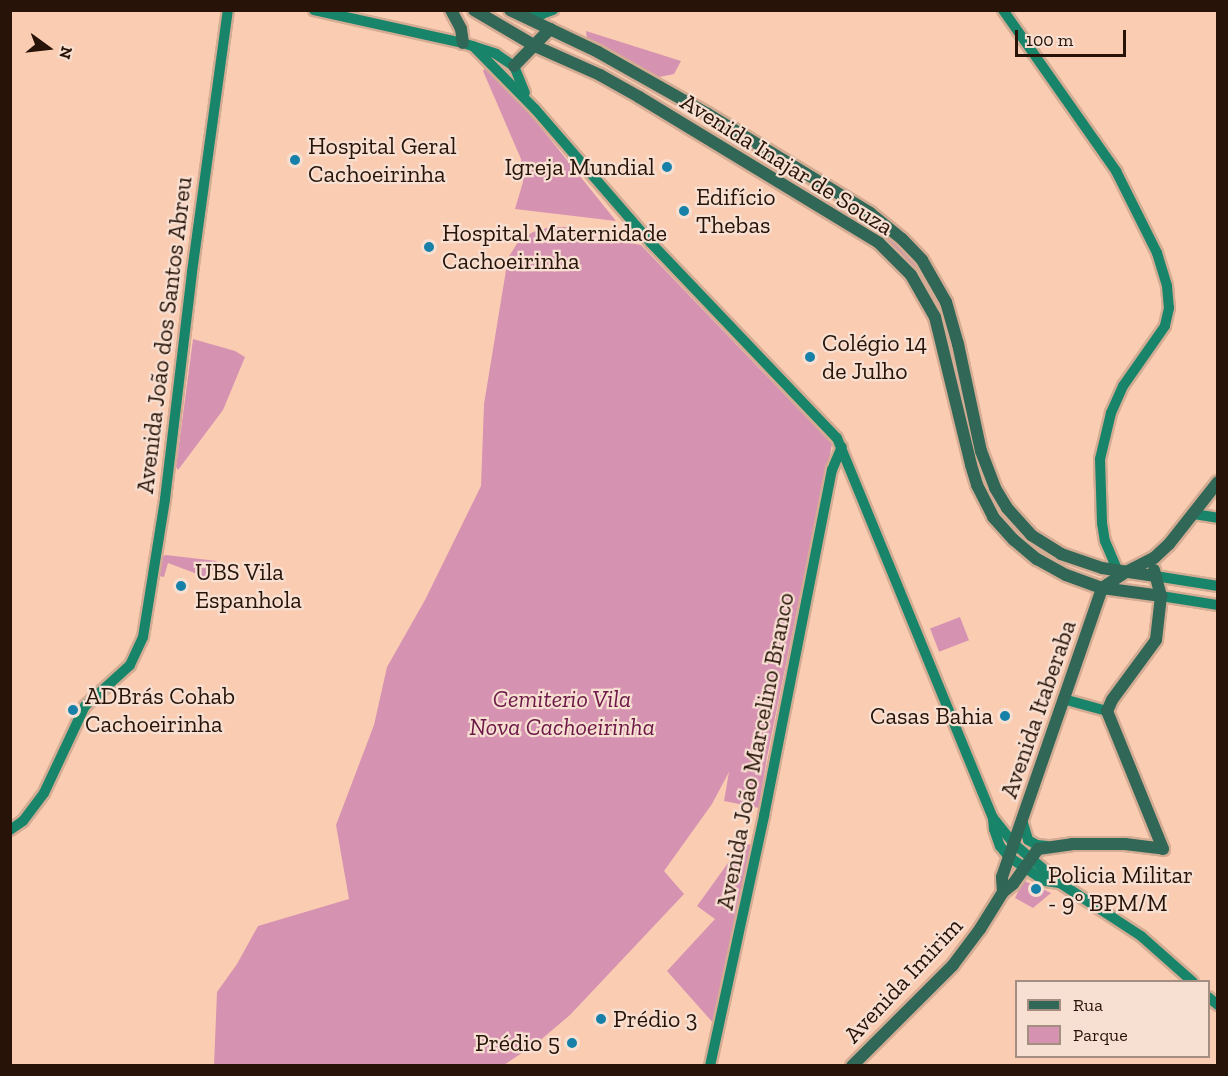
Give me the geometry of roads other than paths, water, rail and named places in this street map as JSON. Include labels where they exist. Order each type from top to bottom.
[{"type":"main road","name":"Avenida João dos Santos Abreu","points":[[10,830],[23,820],[44,793],[85,706],[117,679],[131,661],[143,637],[152,590],[228,10]]},
{"type":"main road","points":[[315,10],[468,45],[496,54],[514,66],[535,109]]},
{"type":"main road","points":[[451,10],[468,45],[535,109],[651,243],[837,438],[993,818],[1013,843],[1060,883],[1141,936],[1192,980]]},
{"type":"main road","name":"Avenida Inajar de Souza","points":[[474,10],[535,46],[600,75],[873,238],[911,275],[935,317],[977,484],[993,517],[1014,540],[1037,559],[1066,575],[1102,588],[1218,605]]},
{"type":"main road","name":"Avenida Inajar de Souza","points":[[510,10],[534,23],[554,18],[598,52],[823,183],[886,225],[922,261],[946,302],[956,333],[981,451],[1003,503],[1025,529],[1046,546],[1093,566],[1218,586]]},
{"type":"main road","points":[[519,10],[534,23]]},
{"type":"main road","points":[[514,66],[535,46],[554,18],[530,10]]},
{"type":"main road","points":[[1003,10],[1116,171],[1157,253],[1167,286],[1169,308],[1165,326],[1123,386],[1104,437],[1099,481],[1105,541],[1103,556],[1093,566]]},
{"type":"main road","points":[[873,238],[876,228],[886,225]]},
{"type":"main road","name":"Avenida João Marcelino Branco","points":[[710,1065],[764,816],[831,470],[842,447]]},
{"type":"main road","points":[[1102,588],[1121,572],[1155,558],[1194,514],[1218,482]]},
{"type":"main road","points":[[1194,514],[1218,518]]},
{"type":"main road","points":[[1105,541],[1121,572]]},
{"type":"main road","points":[[993,818],[1010,824],[1023,816],[1028,840],[1037,845],[1125,844],[1163,849],[1107,711],[1112,700],[1156,640],[1161,596],[1155,576],[1155,558]]},
{"type":"main road","name":"Avenida Itaberaba","points":[[1013,843],[1102,588]]},
{"type":"main road","points":[[1196,601],[1202,598],[1218,599]]},
{"type":"main road","name":"Avenida João dos Santos Abreu","points":[[10,825],[20,817],[43,786],[83,702],[131,661]]},
{"type":"main road","points":[[1063,699],[1107,711]]},
{"type":"main road","points":[[993,818],[1000,846],[1009,856],[1023,868],[1050,882],[1060,883]]},
{"type":"main road","name":"Avenida Imirim","points":[[1003,892],[1002,877],[1013,843]]},
{"type":"main road","points":[[1030,857],[1038,849],[1052,846]]},
{"type":"main road","points":[[1045,868],[1046,858],[1052,846]]},
{"type":"main road","name":"Avenida Imirim","points":[[852,1065],[953,965],[977,934],[1003,892],[1013,884],[1030,857]]},
{"type":"place","name":"Hospital Geral Cachoeirinha","points":[[295,160]]},
{"type":"place","name":"Igreja Mundial","points":[[667,167]]},
{"type":"place","name":"Edifício Thebas","points":[[684,211]]},
{"type":"place","name":"Hospital Maternidade Cachoeirinha","points":[[429,247]]},
{"type":"place","name":"Colégio 14 de Julho","points":[[810,357]]},
{"type":"place","name":"UBS Vila Espanhola","points":[[181,586]]},
{"type":"place","name":"ADBrás Cohab Cachoeirinha","points":[[73,710]]},
{"type":"place","name":"Casas Bahia","points":[[1005,716]]},
{"type":"place","name":"Policia Militar - 9º BPM/M","points":[[1036,889]]},
{"type":"place","name":"Prédio 3","points":[[601,1019]]},
{"type":"place","name":"Prédio 5","points":[[572,1043]]},
{"type":"park label","name":"Cemiterio Vila Nova Cachoeirinha","points":[[562,713]]}]
